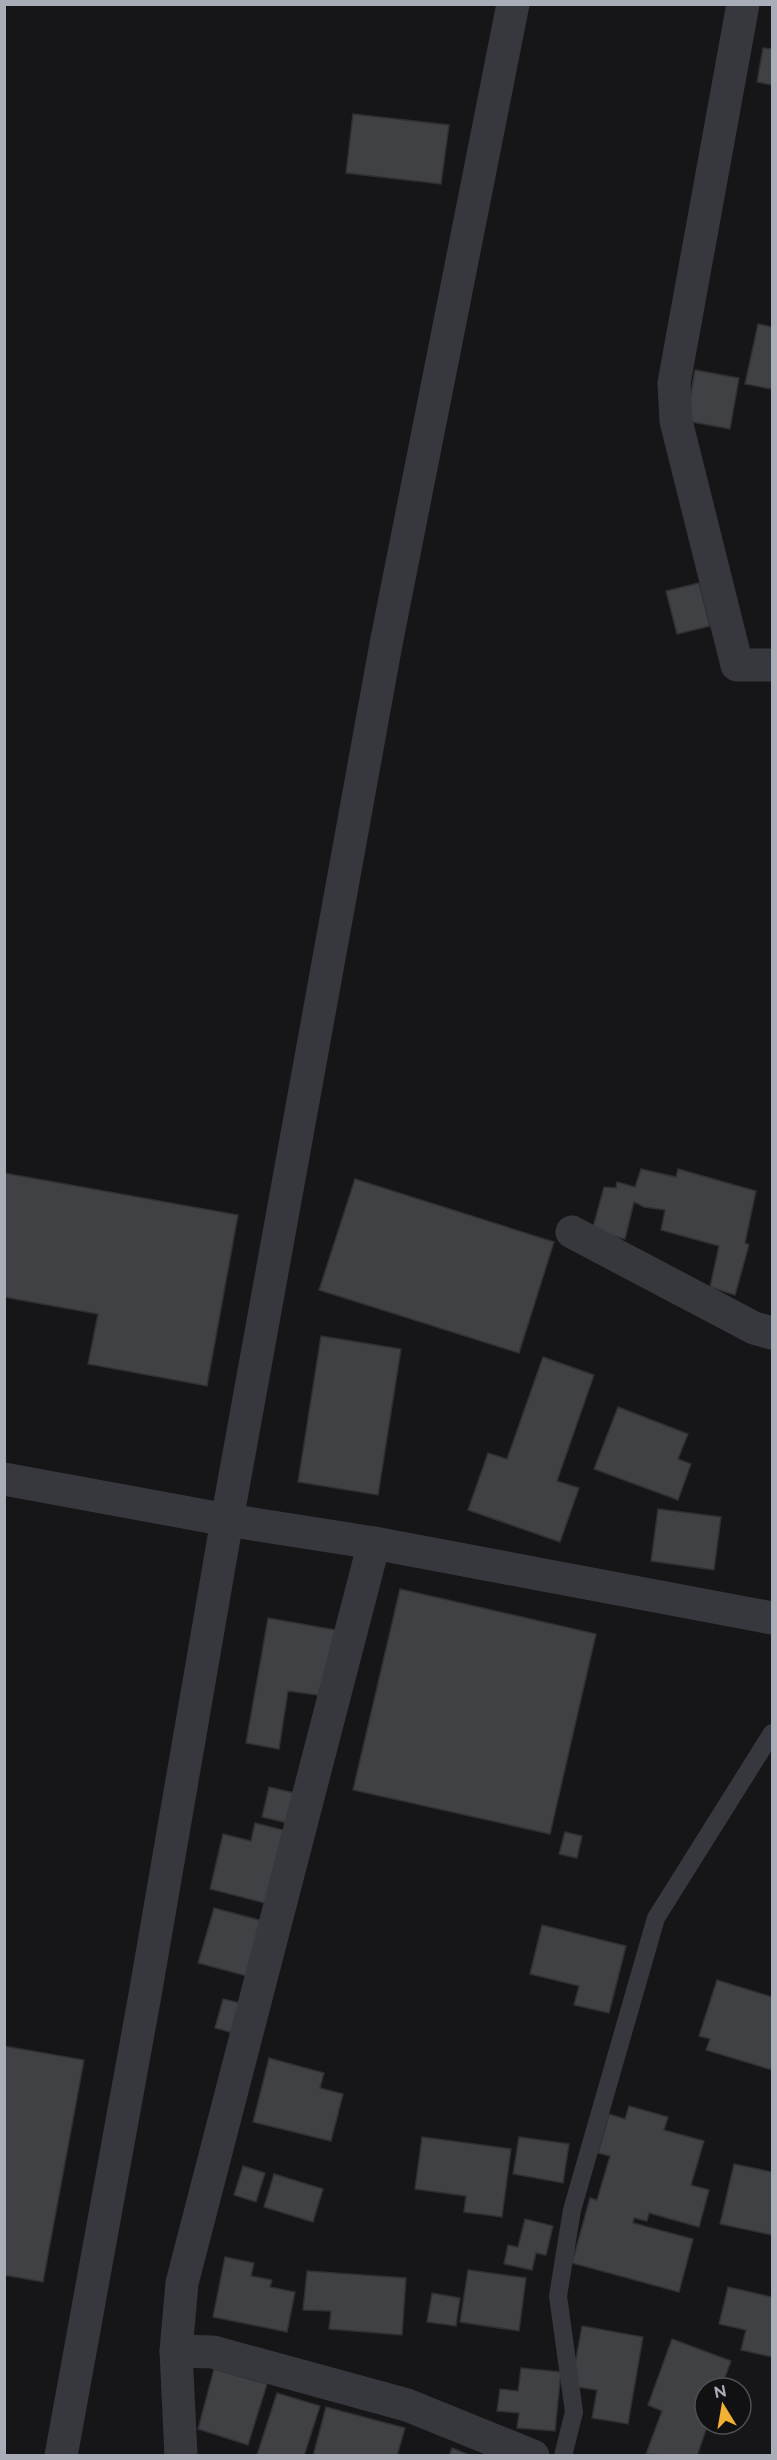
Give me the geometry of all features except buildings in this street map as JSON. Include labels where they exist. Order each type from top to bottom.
[{"type":"street","points":[[61,2456],[145,1995],[227,1520],[386,644],[513,4]]},
{"type":"street","points":[[743,4],[674,383],[675,412],[737,665],[772,664]]},
{"type":"street","points":[[572,1232],[754,1328],[772,1333]]},
{"type":"street","points":[[4,1479],[227,1520],[374,1543],[772,1618]]},
{"type":"street","points":[[181,2456],[176,2352],[182,2283],[374,1543]]},
{"type":"street","points":[[176,2352],[213,2352],[407,2405],[533,2456]]},
{"type":"lane","points":[[562,2456],[574,2412],[558,2296],[572,2210],[652,1929],[656,1918],[772,1733]]}]
